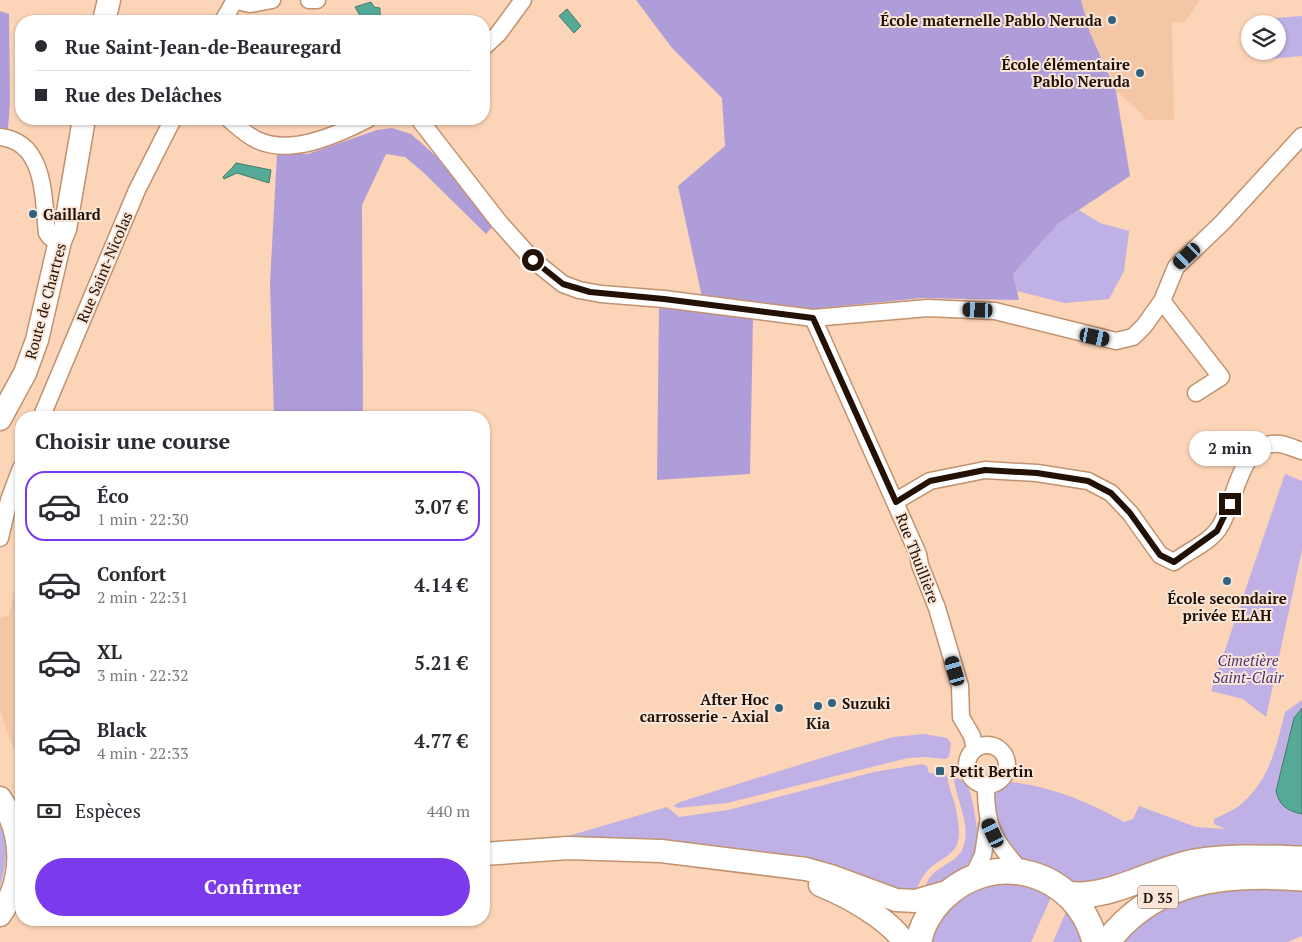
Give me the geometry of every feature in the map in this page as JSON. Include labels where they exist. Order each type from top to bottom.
[{"type":"main road","points":[[105,15],[109,0]]},
{"type":"main road","name":"Route de Chartres","points":[[0,419],[24,373],[37,340],[55,240],[82,125]]},
{"type":"main road","name":"Route de Chartres","points":[[0,391],[18,357],[30,326],[55,240]]},
{"type":"main road","points":[[10,812],[15,829]]},
{"type":"main road","points":[[490,854],[568,848],[651,851],[806,869],[831,876],[896,900],[915,901],[950,891],[972,878],[992,871],[1022,872],[1038,876],[1054,884],[1067,894],[1083,912],[1093,932],[1095,942]]},
{"type":"main road","name":"D 35","points":[[1067,894],[1081,896],[1098,893],[1196,861],[1253,858],[1302,859]]},
{"type":"main road","points":[[776,865],[855,903],[897,931],[904,942]]},
{"type":"main road","name":"D 35","points":[[1107,942],[1116,930],[1156,898],[1186,885],[1222,877],[1264,875],[1302,878]]},
{"type":"main road","points":[[0,915],[11,896],[15,880]]},
{"type":"main road","points":[[919,942],[925,923],[936,906],[950,891]]},
{"type":"main road","points":[[0,924],[15,916]]},
{"type":"street","points":[[226,15],[235,0],[250,4],[272,0]]},
{"type":"street","points":[[309,0],[317,0]]},
{"type":"street","points":[[490,41],[498,34],[523,0]]},
{"type":"street","name":"Rue Saint-Nicolas","points":[[44,411],[134,197],[170,125]]},
{"type":"street","points":[[237,125],[255,139],[277,146],[294,145],[322,139],[341,133],[356,125]]},
{"type":"street","points":[[424,125],[515,241],[533,260],[563,284],[601,294],[664,299],[813,318],[928,308],[995,311],[1116,341],[1133,337],[1144,326],[1162,301],[1176,267],[1222,223],[1302,136]]},
{"type":"street","points":[[0,137],[20,143],[36,162],[42,183],[47,233],[55,240]]},
{"type":"street","points":[[1162,301],[1221,376],[1196,394]]},
{"type":"street","name":"Rue Thuillière","points":[[813,318],[918,554],[920,565],[937,608],[960,686],[961,717],[972,736],[976,749]]},
{"type":"street","points":[[896,502],[930,481],[985,470],[1037,473],[1088,481],[1111,493],[1130,513],[1160,555],[1174,562],[1205,541],[1220,526],[1247,461],[1255,452],[1267,445],[1274,444],[1282,444],[1302,451]]},
{"type":"street","points":[[1,529],[15,484]]},
{"type":"street","points":[[987,745],[994,746],[1003,754],[1006,759],[1006,772],[992,784],[986,784],[974,780],[968,768],[969,758],[976,749],[987,745]]},
{"type":"street","points":[[972,878],[983,855],[988,822],[985,802],[986,784]]},
{"type":"street","points":[[988,822],[998,842],[1022,872]]},
{"type":"shaded area","points":[[636,0],[1081,0],[1090,33],[1116,91],[1130,176],[1059,223],[1013,274],[1019,300],[922,298],[811,309],[702,297],[678,186],[725,146],[722,98],[672,48]]},
{"type":"shaded area","name":"École élémentaire Pablo Neruda","points":[[1081,0],[1200,0],[1185,22],[1172,23],[1174,120],[1146,120],[1138,110],[1116,91],[1090,33]]},
{"type":"shaded area","points":[[0,11],[9,14],[10,102],[8,129],[0,133]]},
{"type":"shaded area","points":[[392,128],[411,134],[436,156],[492,227],[486,234],[423,172],[405,157],[386,154],[362,205],[363,411],[274,411],[270,283],[277,154],[308,154],[377,130]]},
{"type":"shaded area","points":[[659,308],[753,317],[750,474],[657,480]]},
{"type":"shaded area","points":[[15,592],[15,750],[0,710],[0,618],[9,616]]},
{"type":"green space","points":[[1302,16],[1302,56],[1286,57],[1286,17]]},
{"type":"green space","points":[[1079,210],[1100,223],[1129,231],[1124,271],[1109,299],[1065,303],[1017,291],[1013,274],[1059,223]]},
{"type":"green space","name":"Cimetière Saint-Clair","points":[[1285,474],[1302,481],[1302,550],[1266,717],[1243,699],[1211,691]]},
{"type":"green space","points":[[1302,700],[1302,708],[1294,718],[1285,759],[1286,808],[1302,814],[1302,853],[1136,874],[1092,882],[1080,882],[1021,858],[1013,852],[1000,830],[994,806],[996,795],[1001,786],[1012,782],[1027,784],[1070,796],[1124,822],[1133,819],[1139,806],[1196,827],[1225,829],[1214,824],[1214,819],[1239,806],[1258,786],[1270,764],[1285,712]]},
{"type":"green space","points":[[924,734],[947,738],[951,743],[949,756],[946,759],[908,758],[727,803],[678,808],[673,806],[680,802],[893,737]]},
{"type":"green space","points":[[922,764],[927,766],[929,773],[947,775],[956,809],[959,835],[958,842],[952,852],[927,871],[914,894],[558,839],[667,807],[679,817],[728,810],[874,772]]},
{"type":"green space","points":[[956,777],[966,784],[970,791],[978,846],[969,863],[958,872],[925,890],[931,876],[955,859],[963,848],[966,831],[954,780]]},
{"type":"green space","points":[[0,825],[5,839],[6,855],[0,886]]},
{"type":"green space","points":[[1012,879],[1053,893],[1031,942],[927,942],[928,936],[961,893]]},
{"type":"green space","points":[[1302,885],[1302,936],[1288,942],[1120,942],[1157,910],[1212,889]]},
{"type":"green space","points":[[1068,907],[1086,942],[1053,942]]},
{"type":"water","points":[[371,2],[374,7],[380,8],[381,15],[360,15],[355,7]]},
{"type":"water","points":[[567,9],[581,26],[574,33],[559,16]]},
{"type":"water","points":[[236,163],[271,170],[269,183],[237,173],[224,179],[223,177]]},
{"type":"water","points":[[1302,708],[1302,814],[1285,807],[1279,800],[1276,791],[1294,718]]},
{"type":"place","name":"École maternelle Pablo Neruda","points":[[1112,20]]},
{"type":"place","name":"École élémentaire Pablo Neruda","points":[[1140,73]]},
{"type":"place","name":"Gaillard","points":[[33,214]]},
{"type":"place","name":"École secondaire privée ELAH","points":[[1227,581]]},
{"type":"place","name":"Suzuki","points":[[832,703]]},
{"type":"place","name":"Kia","points":[[818,706]]},
{"type":"place","name":"After Hoc carrosserie - Axial","points":[[779,708]]},
{"type":"place","name":"Petit Bertin","points":[[940,771]]},
{"type":"route","points":[[533,260],[563,284],[579,290],[813,318],[896,502],[930,481],[985,470],[1037,473],[1088,481],[1111,493],[1130,513],[1160,555],[1174,562],[1217,531],[1230,504]]}]
